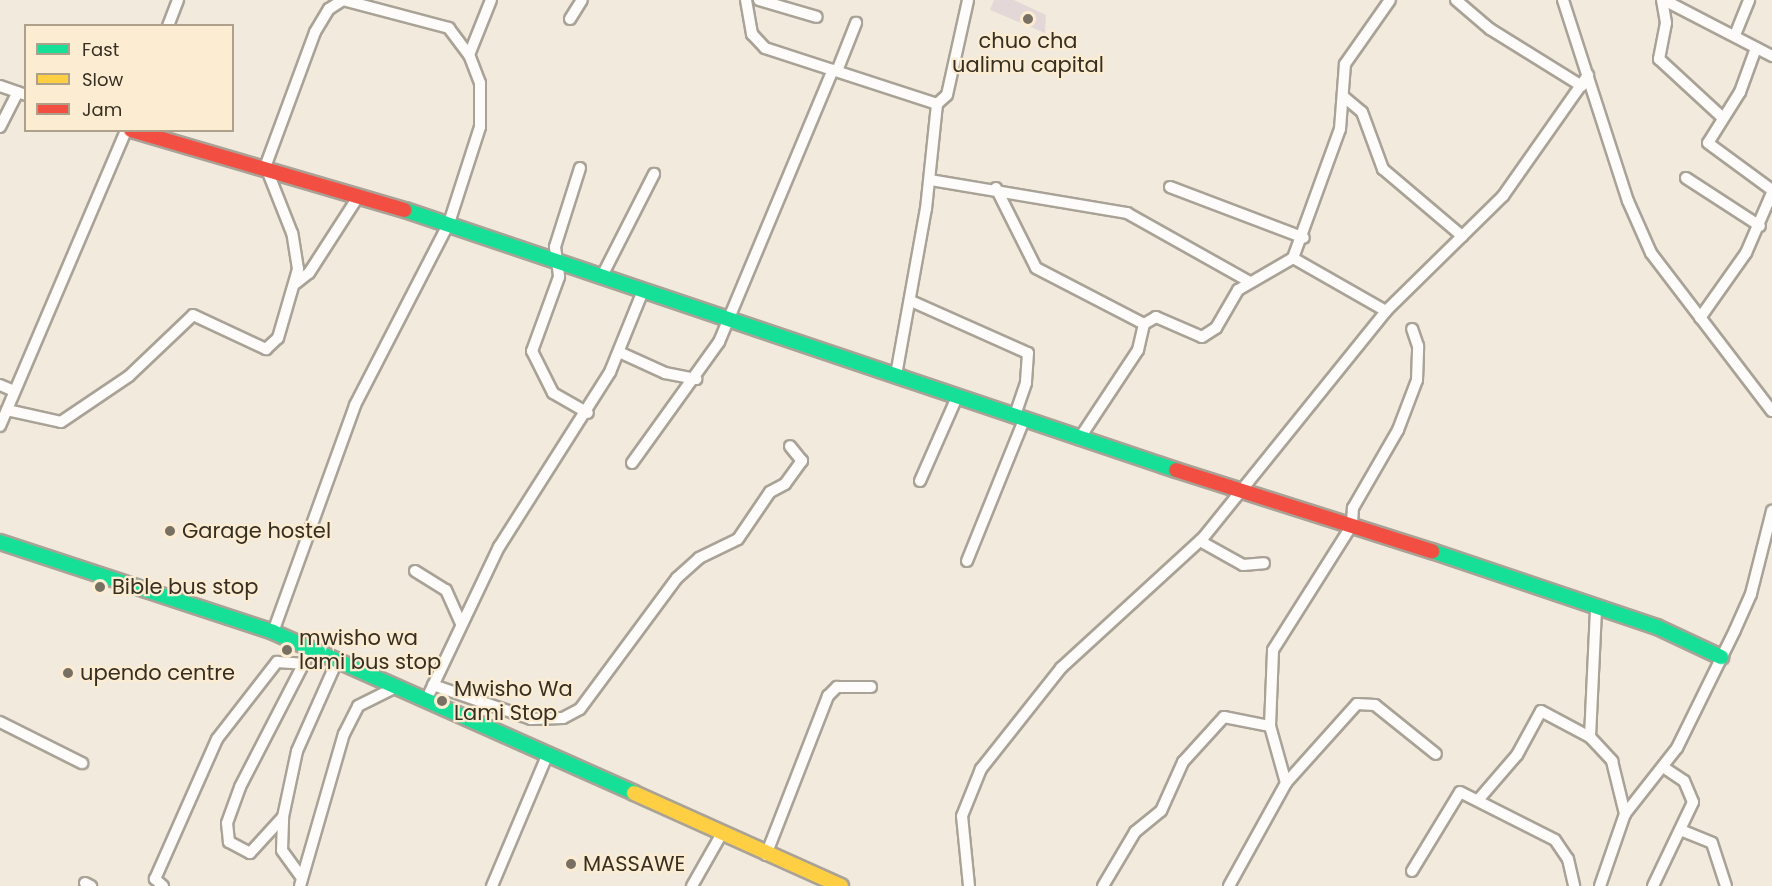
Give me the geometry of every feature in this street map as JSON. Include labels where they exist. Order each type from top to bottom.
[{"type":"main road","points":[[130,132],[449,222],[642,293],[728,318],[1079,439],[1244,487],[1596,609],[1657,627],[1721,657]]},
{"type":"main road","points":[[0,542],[273,632],[311,651],[337,660],[427,700],[546,758],[765,856],[841,886]]},
{"type":"street","points":[[169,24],[178,0]]},
{"type":"street","points":[[7,410],[61,422],[129,376],[193,315],[267,349],[278,338],[296,284],[292,233],[266,170],[315,32],[329,9],[343,0],[449,28],[469,55],[483,95],[480,128],[449,222],[355,405],[273,632]]},
{"type":"street","points":[[469,55],[491,0]]},
{"type":"street","points":[[570,20],[582,0]]},
{"type":"street","points":[[746,0],[759,44],[937,104]]},
{"type":"street","points":[[759,0],[817,17]]},
{"type":"street","points":[[896,375],[911,302],[930,180],[937,104],[947,95],[968,0]]},
{"type":"street","points":[[1079,439],[1138,350],[1144,324],[1156,317],[1202,337],[1216,328],[1238,290],[1293,258],[1304,238],[1340,129],[1348,57],[1390,0]]},
{"type":"street","points":[[1456,0],[1483,24],[1582,86]]},
{"type":"street","points":[[1563,0],[1651,253],[1772,411]]},
{"type":"street","points":[[1663,0],[1736,35],[1772,56]]},
{"type":"street","points":[[1663,0],[1666,23],[1659,59],[1724,118]]},
{"type":"street","points":[[1736,35],[1749,0]]},
{"type":"street","points":[[632,463],[696,379],[728,318],[856,23]]},
{"type":"street","points":[[1700,318],[1760,226],[1772,191],[1709,147],[1754,63],[1755,48]]},
{"type":"street","points":[[969,886],[962,816],[981,769],[1061,668],[1200,541],[1386,311],[1503,196],[1588,75]]},
{"type":"street","points":[[0,86],[22,94],[0,127]]},
{"type":"street","points":[[1344,97],[1362,112],[1383,169],[1462,236]]},
{"type":"street","points":[[0,426],[126,132]]},
{"type":"street","points":[[580,168],[555,247],[561,264],[532,351],[553,393],[588,413]]},
{"type":"street","points":[[601,278],[654,174]]},
{"type":"street","points":[[1686,178],[1760,226]]},
{"type":"street","points":[[930,180],[996,188],[1138,216],[1250,282]]},
{"type":"street","points":[[1170,187],[1304,238]]},
{"type":"street","points":[[996,188],[1036,268],[1144,324]]},
{"type":"street","points":[[296,284],[309,273],[358,197]]},
{"type":"street","points":[[1293,258],[1386,311]]},
{"type":"street","points":[[427,700],[499,547],[588,413],[619,352],[642,293]]},
{"type":"street","points":[[911,302],[1028,352],[1026,383],[1019,419],[967,561]]},
{"type":"street","points":[[1286,783],[1270,726],[1277,640],[1352,525],[1353,508],[1398,430],[1417,380],[1412,329]]},
{"type":"street","points":[[619,352],[665,373],[696,379]]},
{"type":"street","points":[[0,385],[14,391]]},
{"type":"street","points":[[920,481],[957,397]]},
{"type":"street","points":[[433,685],[531,719],[563,718],[580,709],[677,578],[699,558],[738,539],[770,492],[785,484],[802,461],[789,446]]},
{"type":"street","points":[[1600,886],[1625,814],[1663,767],[1721,657],[1751,594],[1772,511]]},
{"type":"street","points":[[1200,541],[1243,565],[1264,563]]},
{"type":"street","points":[[415,571],[446,590],[461,624]]},
{"type":"street","points":[[1590,737],[1596,609]]},
{"type":"street","points":[[284,817],[250,853],[229,842],[227,823],[240,787],[311,651]]},
{"type":"street","points":[[301,882],[282,850],[284,817],[297,751],[337,660]]},
{"type":"street","points":[[163,886],[155,879],[218,739],[277,662],[303,664]]},
{"type":"street","points":[[301,882],[344,734],[358,706],[396,687]]},
{"type":"street","points":[[765,856],[828,696],[837,687],[871,687]]},
{"type":"street","points":[[1228,886],[1286,783],[1361,702],[1375,705],[1436,754]]},
{"type":"street","points":[[1479,799],[1517,755],[1541,711],[1590,737],[1612,761],[1625,814]]},
{"type":"street","points":[[1103,886],[1135,831],[1161,811],[1183,762],[1224,717],[1270,726]]},
{"type":"street","points":[[0,722],[82,763]]},
{"type":"street","points":[[492,886],[546,758]]},
{"type":"street","points":[[1653,886],[1683,831],[1693,796],[1679,776],[1663,767]]},
{"type":"street","points":[[1412,871],[1455,795],[1479,799],[1555,840],[1568,860],[1574,886]]},
{"type":"street","points":[[1683,831],[1712,843],[1726,886]]},
{"type":"street","points":[[692,886],[721,835]]},
{"type":"building","name":"chuo cha ualimu capital","points":[[994,0],[1014,0],[1046,15],[1045,33],[990,10]]},
{"type":"traffic: fast","points":[[405,210],[1176,470]]},
{"type":"traffic: fast","points":[[0,542],[273,632],[634,793]]},
{"type":"traffic: fast","points":[[1432,551],[1657,627],[1721,657]]},
{"type":"traffic: slow","points":[[634,793],[841,886]]},
{"type":"traffic: jam","points":[[138,132],[405,210]]},
{"type":"traffic: jam","points":[[1176,470],[1432,551]]},
{"type":"place","name":"chuo cha ualimu capital","points":[[1028,19]]},
{"type":"place","name":"Garage hostel","points":[[170,531]]},
{"type":"place","name":"Bible bus stop","points":[[100,587]]},
{"type":"place","name":"mwisho wa lami bus stop","points":[[287,650]]},
{"type":"place","name":"upendo centre","points":[[68,673]]},
{"type":"place","name":"Mwisho Wa Lami Stop","points":[[442,701]]},
{"type":"place","name":"MASSAWE","points":[[571,864]]}]
